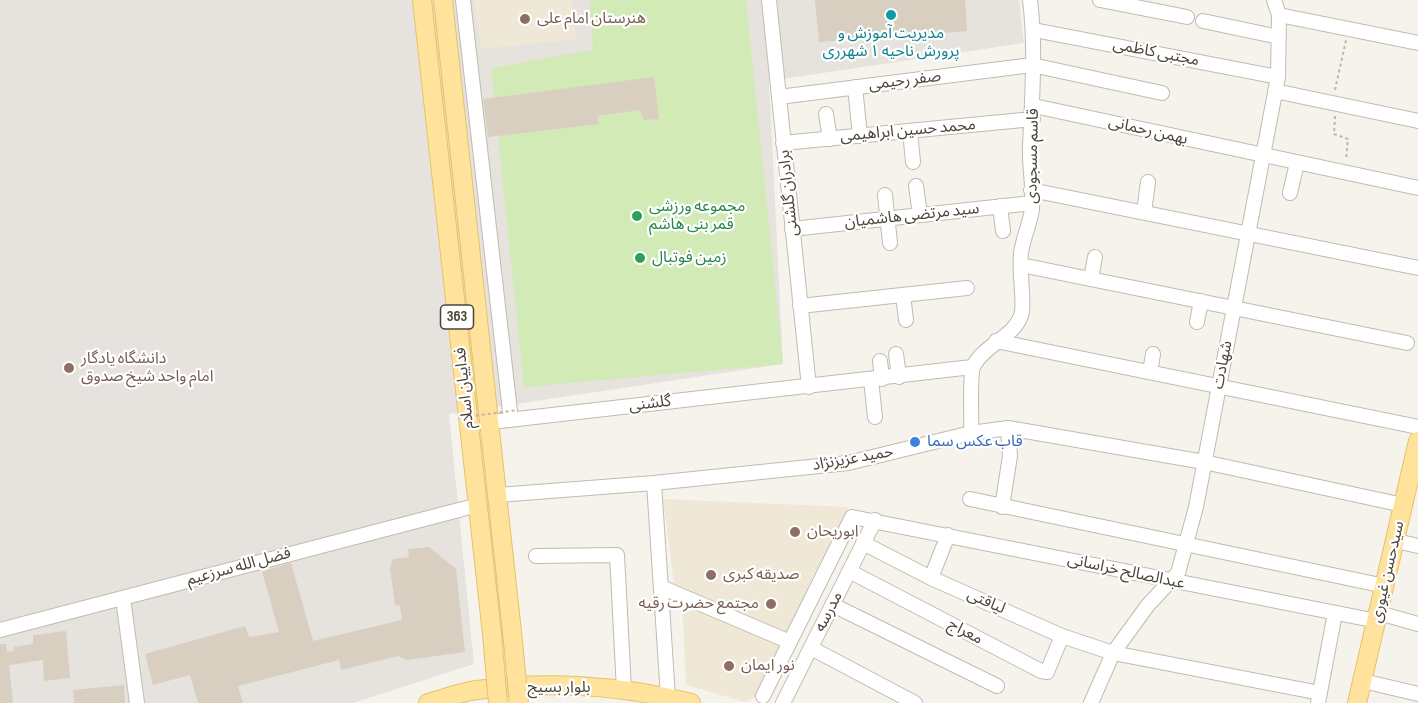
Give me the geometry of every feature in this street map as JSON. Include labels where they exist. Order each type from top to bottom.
[{"type":"main road","name":"فداییان اسلام","points":[[422,0],[498,703]]},
{"type":"main road","name":"فداییان اسلام","points":[[443,0],[491,422],[519,703]]},
{"type":"main road","name":"سیدحسن غیوری","points":[[1357,703],[1418,440]]},
{"type":"main road","name":"بلوار بسیج","points":[[428,703],[476,690],[558,686],[624,690],[691,703]]},
{"type":"street","points":[[463,0],[514,415]]},
{"type":"street","name":"برادران گلشنی","points":[[769,0],[809,387]]},
{"type":"street","name":"قاسم مسجودی","points":[[972,367],[982,353],[1014,329],[1020,320],[1022,310],[1021,265],[1032,197],[1030,144],[1033,112],[1034,30],[1030,0]]},
{"type":"street","points":[[1100,0],[1187,17]]},
{"type":"street","name":"شهادت","points":[[1095,702],[1113,653],[1148,605],[1178,573],[1186,544],[1204,462],[1278,76],[1279,15],[1274,0]]},
{"type":"street","points":[[1279,15],[1418,44]]},
{"type":"street","points":[[1203,21],[1279,37]]},
{"type":"street","name":"مجتبی کاظمی","points":[[1034,30],[1278,76]]},
{"type":"street","name":"صفر رحیمی","points":[[779,96],[1032,65],[1162,93]]},
{"type":"street","points":[[855,87],[860,136]]},
{"type":"street","points":[[1275,92],[1418,121]]},
{"type":"street","name":"محمد حسین ابراهیمی","points":[[783,143],[910,131],[1033,112]]},
{"type":"street","name":"بهمن رحمانی","points":[[1033,112],[1418,188]]},
{"type":"street","points":[[826,114],[830,139]]},
{"type":"street","points":[[910,131],[913,162]]},
{"type":"street","points":[[1290,193],[1297,163]]},
{"type":"street","points":[[1144,212],[1148,182]]},
{"type":"street","points":[[916,186],[920,215]]},
{"type":"street","points":[[885,195],[890,243]]},
{"type":"street","name":"سید مرتضی هاشمیان","points":[[792,229],[1000,206],[1032,197],[1144,212],[1418,268]]},
{"type":"street","points":[[1000,206],[1003,231]]},
{"type":"street","points":[[1090,279],[1095,257]]},
{"type":"street","points":[[1021,265],[1407,343]]},
{"type":"street","points":[[800,306],[967,288]]},
{"type":"street","points":[[903,295],[906,320]]},
{"type":"street","points":[[1197,322],[1201,301]]},
{"type":"street","points":[[996,341],[1218,387],[1418,440]]},
{"type":"street","points":[[896,354],[899,377]]},
{"type":"street","points":[[1150,372],[1153,354]]},
{"type":"street","points":[[875,417],[876,380],[880,361]]},
{"type":"street","name":"گلشنی","points":[[491,422],[514,415],[876,380],[972,367]]},
{"type":"street","points":[[971,433],[972,367]]},
{"type":"street","points":[[1002,507],[1010,456],[1008,428]]},
{"type":"street","name":"حمید عزیزنژاد","points":[[498,495],[654,483],[848,463],[971,433],[1008,428],[1204,462],[1403,506]]},
{"type":"street","points":[[654,483],[669,697]]},
{"type":"street","points":[[970,499],[1385,586]]},
{"type":"street","name":"فضل الله سرزعیم","points":[[0,630],[478,505]]},
{"type":"street","name":"عبدالصالح خراسانی","points":[[790,642],[852,517],[1171,582],[1335,613],[1418,624]]},
{"type":"street","name":"مدرسه","points":[[783,703],[875,520]]},
{"type":"street","points":[[931,578],[948,536]]},
{"type":"street","points":[[1396,541],[1418,546]]},
{"type":"street","name":"لیاقتی","points":[[863,543],[931,578],[1062,636],[1113,653],[1319,698]]},
{"type":"street","points":[[536,556],[617,555],[624,690]]},
{"type":"street","name":"معراج","points":[[849,571],[1041,672],[1047,672],[1062,636]]},
{"type":"street","points":[[661,587],[790,642],[763,696]]},
{"type":"street","points":[[123,598],[137,703]]},
{"type":"street","points":[[832,605],[997,686]]},
{"type":"street","points":[[1319,698],[1335,613]]},
{"type":"street","points":[[811,648],[915,703]]},
{"type":"street","points":[[1363,681],[1418,693]]},
{"type":"path","points":[[1344,173],[1348,139],[1334,134],[1334,104],[1348,28]]},
{"type":"path","points":[[458,418],[514,415]]},
{"type":"shaded area","points":[[0,0],[1019,0],[1024,43],[769,81],[783,364],[449,414],[474,664],[353,703],[0,703]]},
{"type":"shaded area","name":"هنرستان امام علی","points":[[474,0],[571,0],[576,39],[481,49]]},
{"type":"shaded area","points":[[663,499],[849,507],[810,582],[763,694],[745,702],[686,685],[682,599],[675,593]]},
{"type":"green space","name":"مجموعه ورزشی قمر بنی هاشم","points":[[590,0],[746,0],[783,364],[524,387],[491,68],[593,50]]},
{"type":"building","name":"مدیریت آموزش و پرورش ناحیه ۱ شهرری","points":[[815,0],[965,0],[967,31],[819,42]]},
{"type":"building","points":[[654,77],[659,119],[644,120],[640,110],[597,116],[599,124],[488,137],[483,99]]},
{"type":"building","points":[[429,547],[456,569],[465,652],[407,660],[398,656],[341,670],[339,660],[238,686],[243,703],[198,703],[190,675],[153,685],[145,654],[245,626],[249,637],[279,632],[262,571],[291,563],[313,641],[402,620],[400,606],[395,605],[390,568],[393,559],[409,557],[408,549]]},
{"type":"building","points":[[66,631],[70,678],[44,681],[43,660],[9,665],[13,703],[0,703],[0,644],[6,644],[7,652],[14,651],[14,647],[33,644],[33,635]]},
{"type":"building","points":[[124,685],[125,703],[74,703],[73,690]]},
{"type":"place","name":"مدیریت آموزش و پرورش ناحیه ۱ شهرری","points":[[891,15]]},
{"type":"place","name":"هنرستان امام علی","points":[[525,19]]},
{"type":"place","name":"مجموعه ورزشی قمر بنی هاشم","points":[[637,216]]},
{"type":"place","name":"زمین فوتبال","points":[[640,258]]},
{"type":"place","name":"دانشگاه یادگار امام واحد شیخ صدوق","points":[[69,368]]},
{"type":"place","name":"قاب عکس سما","points":[[915,442]]},
{"type":"place","name":"ابوریحان","points":[[795,532]]},
{"type":"place","name":"صدیقه کبری","points":[[711,575]]},
{"type":"place","name":"مجتمع حضرت رقیه","points":[[771,604]]},
{"type":"place","name":"نور ایمان","points":[[729,666]]}]
